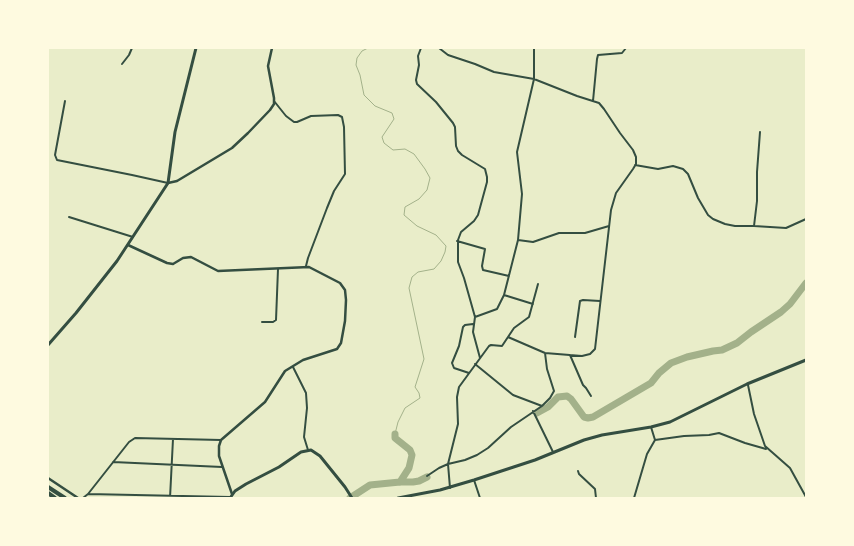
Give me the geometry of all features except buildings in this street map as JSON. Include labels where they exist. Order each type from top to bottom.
[{"type":"highway","points":[[48,487],[65,498]]},
{"type":"highway","points":[[48,493],[55,498]]},
{"type":"main road","points":[[48,345],[76,313],[134,237],[168,184],[175,132],[196,48]]},
{"type":"main road","points":[[398,498],[450,488],[535,460],[584,440],[602,435],[651,427],[670,422],[748,384],[806,360]]},
{"type":"main road","points":[[231,497],[246,484],[279,467],[301,452],[310,450],[320,456],[352,498]]},
{"type":"street","points":[[122,64],[132,48]]},
{"type":"street","points":[[65,102],[55,160],[132,175],[168,184],[232,148],[270,110],[274,101],[268,66],[272,48]]},
{"type":"street","points":[[421,48],[418,56],[419,65],[416,80],[417,84],[436,102],[452,123],[455,128],[456,146],[458,151],[485,169],[487,177],[478,215],[474,221],[461,232],[458,241],[458,262],[475,317],[473,324],[475,340],[480,358]]},
{"type":"street","points":[[439,48],[448,55],[494,72],[534,79],[599,104],[633,150],[636,157],[635,165],[616,193],[611,210],[595,349],[587,355],[545,353],[508,337]]},
{"type":"street","points":[[475,317],[497,309],[504,296],[518,240],[522,194],[517,157],[534,79],[534,48]]},
{"type":"street","points":[[594,102],[597,57],[600,54],[622,53],[626,48]]},
{"type":"street","points":[[274,101],[286,116],[294,122],[311,116],[338,115],[342,117],[344,127],[345,174],[334,191],[306,266]]},
{"type":"street","points":[[754,226],[757,201],[757,172],[760,132]]},
{"type":"street","points":[[635,165],[660,170],[670,166],[680,167],[688,174],[698,198],[710,218],[725,224],[735,226],[786,228],[806,219]]},
{"type":"street","points":[[69,217],[134,237]]},
{"type":"street","points":[[518,240],[533,242],[559,233],[585,233],[609,226]]},
{"type":"street","points":[[458,241],[484,249],[483,270],[509,276]]},
{"type":"street","points":[[88,494],[170,497],[231,497],[222,467],[219,446],[221,440],[265,402],[285,371],[303,360],[338,349],[341,343],[345,322],[346,294],[343,286],[312,268],[306,266],[278,269],[218,271],[195,258],[187,257],[170,264],[128,244]]},
{"type":"street","points":[[262,322],[274,322],[276,320],[278,269]]},
{"type":"street","points":[[450,488],[448,464],[458,424],[458,391],[475,364],[489,346],[502,346],[514,328],[529,318],[538,284]]},
{"type":"street","points":[[504,296],[533,304]]},
{"type":"street","points":[[575,337],[580,301],[600,301]]},
{"type":"street","points":[[469,373],[454,368],[452,365],[459,346],[463,327],[465,325],[473,324]]},
{"type":"street","points":[[427,476],[439,468],[465,460],[488,448],[511,427],[542,406],[550,398],[554,390],[547,369],[545,353]]},
{"type":"street","points":[[570,355],[583,385],[591,396]]},
{"type":"street","points":[[475,364],[513,395],[542,406]]},
{"type":"street","points":[[292,366],[306,394],[307,408],[304,436],[308,450]]},
{"type":"street","points":[[748,384],[759,433],[767,449]]},
{"type":"street","points":[[533,411],[553,452]]},
{"type":"street","points":[[651,427],[656,440]]},
{"type":"street","points":[[634,498],[647,454],[656,440],[684,436],[719,434],[767,449],[779,457],[790,468],[806,497]]},
{"type":"street","points":[[83,498],[88,494],[129,442],[134,438],[221,440]]},
{"type":"street","points":[[170,497],[173,439]]},
{"type":"street","points":[[113,462],[171,466],[222,467]]},
{"type":"street","points":[[578,471],[580,475],[596,490],[596,498]]},
{"type":"street","points":[[48,478],[78,498]]},
{"type":"street","points":[[474,480],[480,498]]},
{"type":"waterway","points":[[368,48],[362,51],[357,58],[356,65],[360,75],[364,95],[375,106],[392,113],[394,119],[382,137],[384,143],[393,150],[405,149],[414,154],[430,178],[427,190],[419,199],[405,207],[404,215],[417,226],[436,235],[446,246],[441,261],[434,269],[418,272],[412,277],[409,288],[424,359],[415,387],[420,398],[405,408],[398,422],[395,434]]},
{"type":"waterway","points":[[537,413],[548,407],[558,397],[567,396],[571,399],[584,417],[593,417],[651,383],[659,373],[671,363],[687,357],[722,350],[737,343],[781,312],[790,304],[806,283]]},
{"type":"waterway","points":[[395,434],[395,438],[410,450],[412,455],[409,468],[400,482]]},
{"type":"waterway","points":[[350,498],[370,485],[413,482],[427,477]]}]
